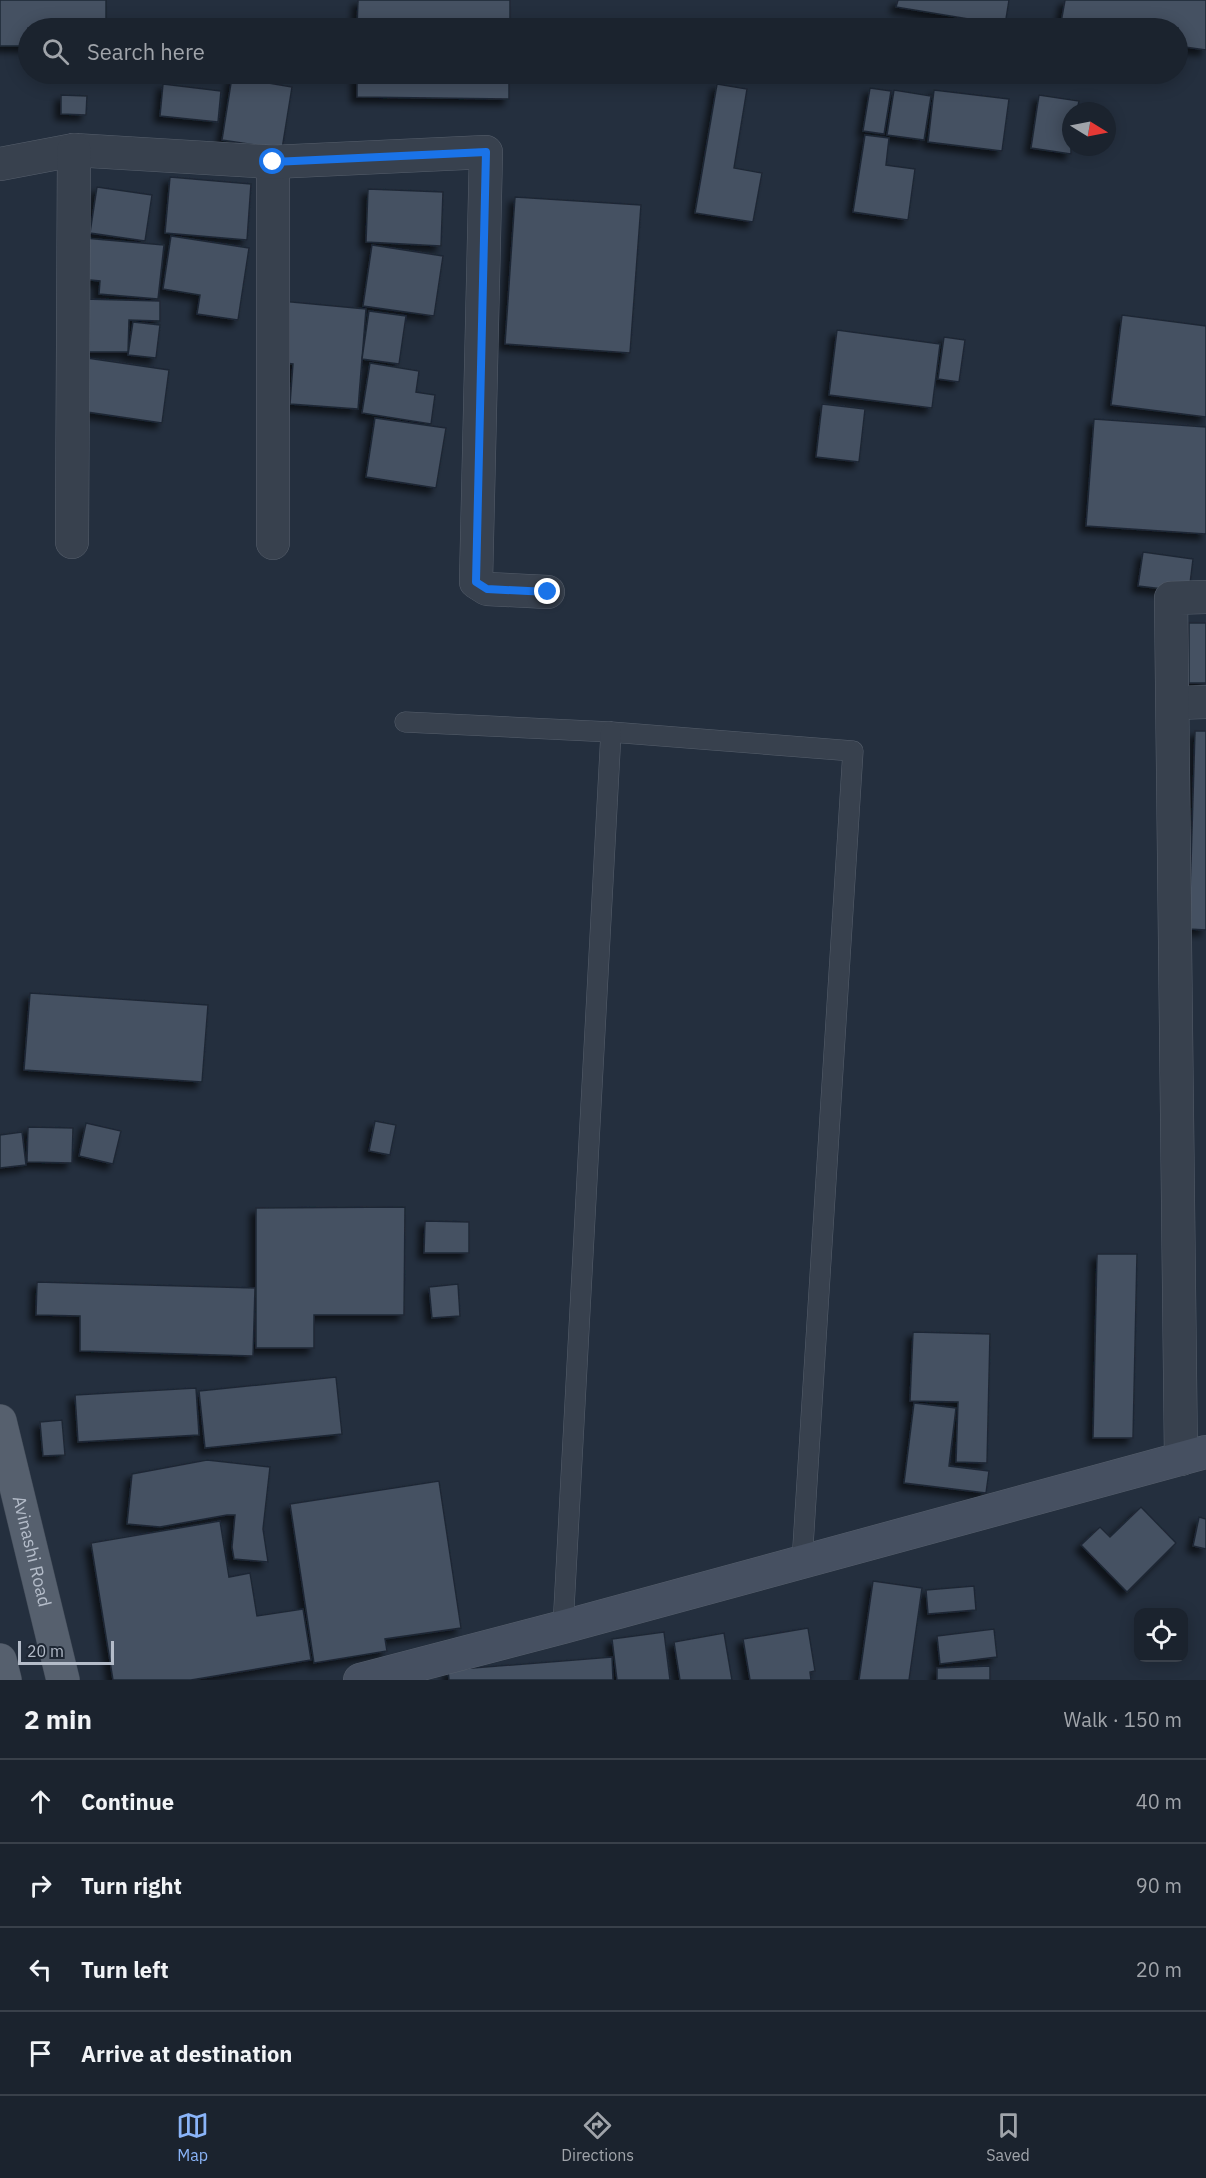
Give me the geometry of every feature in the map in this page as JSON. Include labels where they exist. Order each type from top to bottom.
[{"type":"main road","name":"Avinashi Road","points":[[0,1421],[63,1680]]},
{"type":"main road","points":[[0,1660],[5,1680]]},
{"type":"street","points":[[72,542],[74,150]]},
{"type":"street","points":[[0,164],[74,150],[273,162],[486,152],[476,582],[487,589],[548,592]]},
{"type":"street","points":[[273,162],[273,543]]},
{"type":"street","points":[[360,1680],[1194,1455],[1171,598],[1206,597]]},
{"type":"street","points":[[1173,703],[1206,702]]},
{"type":"lane","points":[[405,722],[611,732],[853,751],[802,1562]]},
{"type":"lane","points":[[563,1627],[611,732]]},
{"type":"building","points":[[0,0],[106,0],[106,18],[18,18],[18,46],[0,46]]},
{"type":"building","points":[[0,0],[106,0],[106,18],[18,18],[18,46],[0,46]]},
{"type":"building","points":[[358,0],[510,0],[510,18],[357,18]]},
{"type":"building","points":[[898,0],[1009,0],[1006,18],[963,18],[896,7]]},
{"type":"building","points":[[1065,0],[1206,0],[1206,50],[1188,47],[1188,18],[1062,18]]},
{"type":"building","points":[[163,84],[221,91],[218,122],[160,116]]},
{"type":"building","points":[[231,84],[274,84],[292,87],[282,149],[222,140]]},
{"type":"building","points":[[357,84],[509,84],[509,99],[357,97]]},
{"type":"building","points":[[717,84],[747,89],[734,168],[762,173],[753,222],[695,213]]},
{"type":"building","points":[[870,88],[891,91],[884,134],[863,131]]},
{"type":"building","points":[[894,90],[931,96],[924,140],[887,135]]},
{"type":"building","points":[[934,90],[1009,99],[1002,151],[928,142]]},
{"type":"building","points":[[61,95],[87,96],[86,115],[61,114]]},
{"type":"building","points":[[1039,95],[1079,101],[1062,102],[1062,153],[1031,148]]},
{"type":"building","points":[[865,135],[889,138],[886,165],[915,169],[908,220],[853,212]]},
{"type":"building","points":[[170,177],[251,184],[247,240],[165,233]]},
{"type":"building","points":[[97,187],[152,195],[145,241],[90,233]]},
{"type":"building","points":[[368,189],[443,192],[441,246],[366,242]]},
{"type":"building","points":[[515,197],[641,205],[630,353],[505,344]]},
{"type":"building","points":[[171,236],[249,248],[238,320],[197,314],[200,295],[163,289]]},
{"type":"building","points":[[84,238],[164,245],[158,299],[99,294],[100,281],[80,279]]},
{"type":"building","points":[[372,245],[443,256],[434,316],[363,306]]},
{"type":"building","points":[[83,299],[160,301],[160,321],[129,320],[128,352],[82,352]]},
{"type":"building","points":[[281,301],[366,309],[358,409],[290,404],[293,364],[276,362]]},
{"type":"building","points":[[369,311],[406,316],[399,364],[362,359]]},
{"type":"building","points":[[1122,315],[1206,326],[1206,417],[1111,405]]},
{"type":"building","points":[[133,322],[160,325],[156,358],[128,355]]},
{"type":"building","points":[[837,330],[940,344],[932,408],[829,395]]},
{"type":"building","points":[[944,337],[965,340],[959,382],[938,379]]},
{"type":"building","points":[[87,358],[169,370],[162,423],[80,411]]},
{"type":"building","points":[[370,363],[419,371],[416,392],[435,395],[431,424],[362,413]]},
{"type":"building","points":[[822,404],[865,409],[859,462],[816,457]]},
{"type":"building","points":[[375,418],[446,428],[436,488],[366,477]]},
{"type":"building","points":[[1094,419],[1206,427],[1206,534],[1086,526]]},
{"type":"building","points":[[1143,552],[1193,559],[1189,592],[1138,586]]},
{"type":"building","points":[[1189,623],[1206,623],[1206,683],[1189,683]]},
{"type":"building","points":[[1195,731],[1206,731],[1206,930],[1189,929]]},
{"type":"building","points":[[30,993],[208,1005],[202,1082],[24,1070]]},
{"type":"building","points":[[375,1121],[396,1125],[390,1155],[369,1151]]},
{"type":"building","points":[[86,1123],[121,1131],[113,1164],[79,1156]]},
{"type":"building","points":[[28,1127],[73,1128],[72,1163],[27,1162]]},
{"type":"building","points":[[22,1132],[26,1165],[0,1168],[0,1135]]},
{"type":"building","points":[[405,1207],[404,1315],[314,1315],[314,1348],[256,1348],[256,1208]]},
{"type":"building","points":[[425,1221],[469,1222],[469,1253],[424,1253]]},
{"type":"building","points":[[1097,1254],[1137,1254],[1133,1438],[1093,1438]]},
{"type":"building","points":[[37,1282],[255,1288],[253,1356],[80,1351],[80,1316],[36,1315]]},
{"type":"building","points":[[458,1284],[460,1316],[432,1318],[429,1287]]},
{"type":"building","points":[[913,1332],[990,1334],[987,1463],[956,1462],[958,1402],[910,1401]]},
{"type":"building","points":[[336,1377],[342,1434],[205,1448],[199,1391]]},
{"type":"building","points":[[196,1388],[199,1435],[78,1442],[75,1395]]},
{"type":"building","points":[[914,1403],[956,1408],[949,1466],[989,1471],[986,1493],[904,1483]]},
{"type":"building","points":[[62,1420],[65,1455],[43,1456],[40,1422]]},
{"type":"building","points":[[207,1460],[270,1467],[263,1529],[268,1562],[234,1559],[232,1547],[235,1515],[160,1527],[127,1524],[132,1474]]},
{"type":"building","points":[[439,1481],[461,1628],[385,1639],[387,1651],[314,1663],[290,1504]]},
{"type":"building","points":[[1141,1507],[1176,1543],[1127,1592],[1081,1545],[1100,1527],[1110,1537]]},
{"type":"building","points":[[1199,1517],[1206,1519],[1206,1549],[1193,1546]]},
{"type":"building","points":[[220,1521],[229,1577],[250,1573],[257,1616],[303,1609],[311,1660],[191,1680],[113,1680],[91,1543]]},
{"type":"building","points":[[873,1581],[922,1588],[909,1680],[859,1680]]},
{"type":"building","points":[[974,1586],[976,1610],[928,1614],[926,1590]]},
{"type":"building","points":[[808,1628],[815,1671],[810,1672],[811,1680],[750,1680],[743,1639]]},
{"type":"building","points":[[994,1629],[997,1657],[940,1664],[937,1636]]},
{"type":"building","points":[[664,1632],[670,1680],[617,1680],[612,1639]]},
{"type":"building","points":[[724,1633],[732,1680],[680,1680],[674,1642]]},
{"type":"building","points":[[612,1657],[613,1680],[449,1680],[448,1670]]},
{"type":"building","points":[[990,1666],[990,1680],[937,1680],[937,1668]]},
{"type":"route","points":[[273,162],[486,152],[476,582],[487,589],[548,592]]}]
